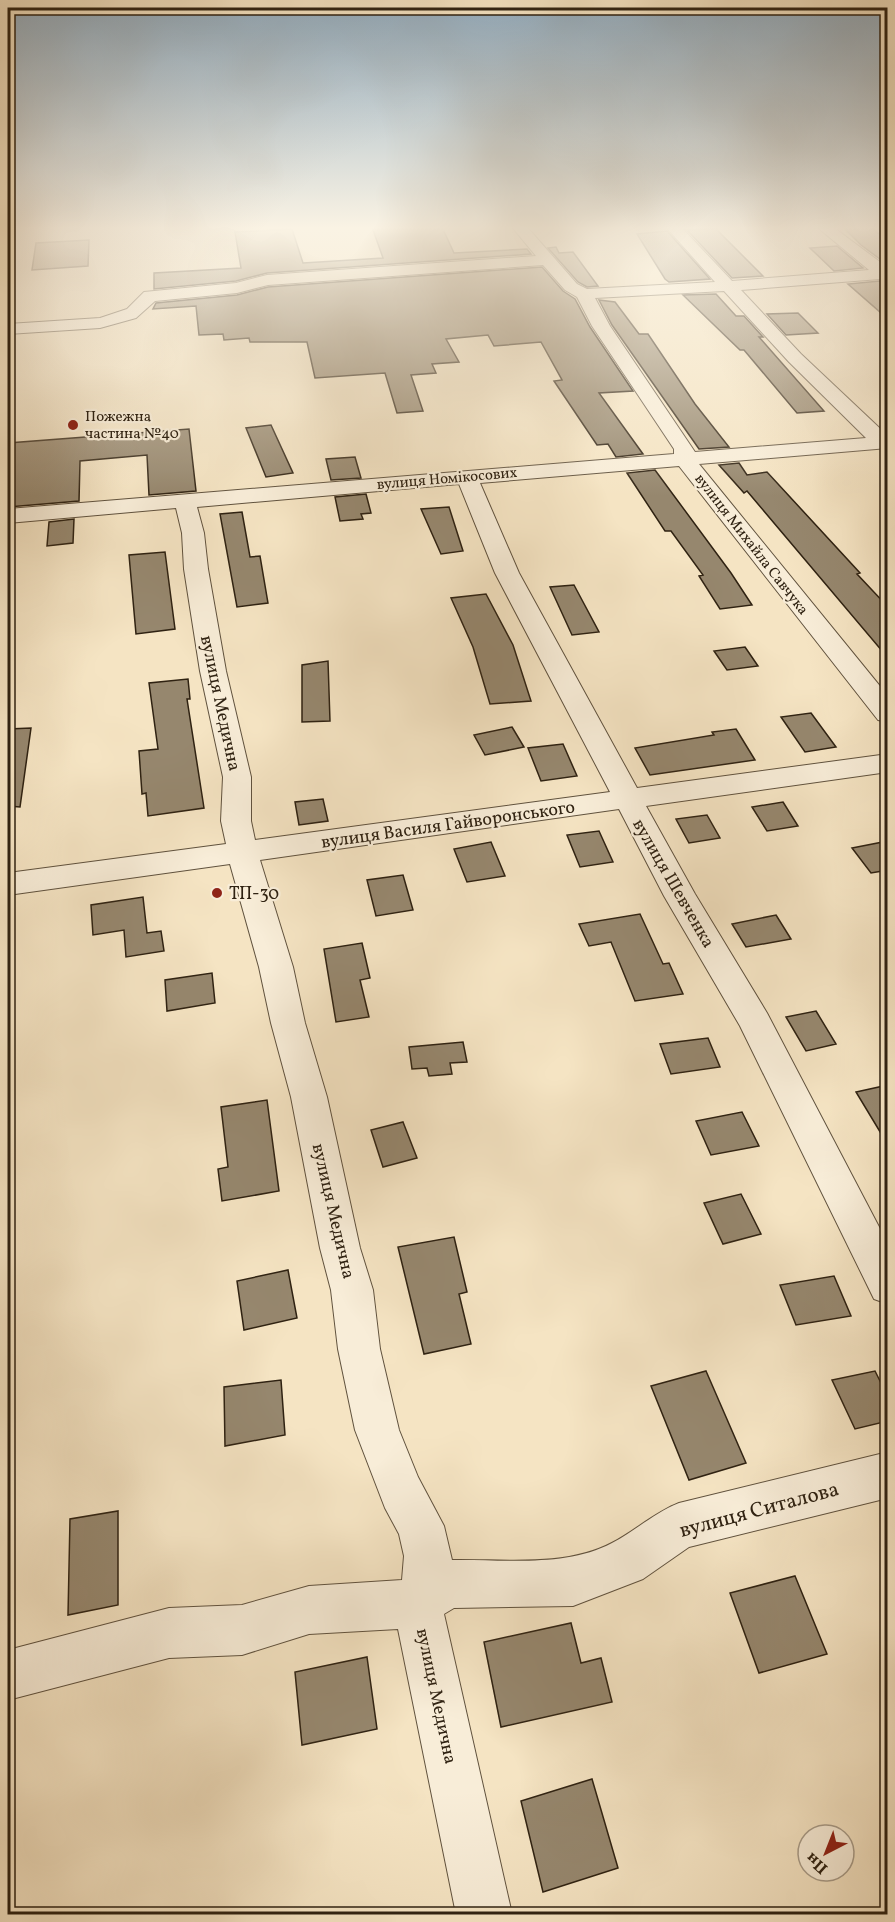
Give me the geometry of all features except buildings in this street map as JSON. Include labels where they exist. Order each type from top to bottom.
[{"type":"street","points":[[8,329],[103,323],[123,317]]},
{"type":"street","name":"вулиця Михайла Савчука","points":[[596,317],[684,449],[685,459],[719,505],[888,714]]},
{"type":"street","points":[[755,317],[795,358],[885,442]]},
{"type":"street","name":"вулиця Номікосових","points":[[8,516],[885,442]]},
{"type":"street","name":"вулиця Шевченка","points":[[467,477],[482,518],[498,546],[507,573],[680,896],[755,1022],[888,1286]]},
{"type":"street","name":"вулиця Медична","points":[[185,501],[194,532],[196,570],[213,671],[237,777],[236,821],[250,883],[276,967],[288,1023],[309,1097],[340,1248],[352,1290],[359,1349],[377,1430],[401,1492],[421,1526],[428,1556],[427,1578],[417,1603],[484,1914]]},
{"type":"street","name":"вулиця Василя Гайворонського","points":[[8,884],[888,764]]},
{"type":"street","name":"вулиця Ситалова","points":[[8,1675],[169,1633],[242,1630],[309,1610],[417,1603],[449,1584],[573,1582],[626,1562],[679,1526],[888,1475]]},
{"type":"place","name":"Пожежна частина №40","points":[[73,425]]},
{"type":"place","name":"ТП-30","points":[[217,893]]}]
